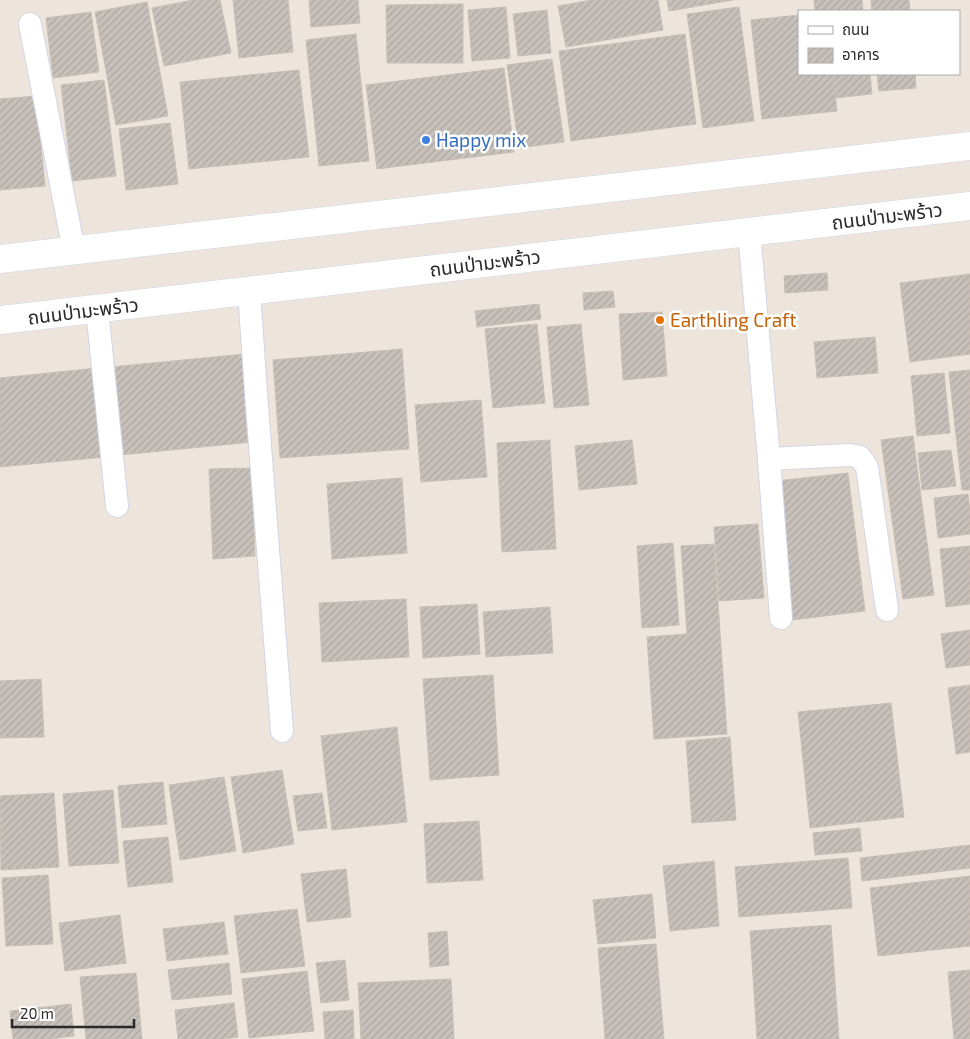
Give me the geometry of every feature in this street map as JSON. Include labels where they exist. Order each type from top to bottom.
[{"type":"street","points":[[0,260],[970,146]]},
{"type":"street","name":"ถนนป่ามะพร้าว","points":[[0,320],[970,206]]},
{"type":"lane","points":[[30,24],[74,251]]},
{"type":"lane","points":[[749,232],[770,459],[781,618]]},
{"type":"lane","points":[[249,291],[282,731]]},
{"type":"lane","points":[[98,309],[117,506]]},
{"type":"lane","points":[[770,459],[850,455],[860,457],[867,468],[887,610]]},
{"type":"building","points":[[193,0],[220,0],[231,53],[164,66],[152,8]]},
{"type":"building","points":[[233,0],[288,0],[293,52],[239,58]]},
{"type":"building","points":[[309,0],[358,0],[360,23],[311,27]]},
{"type":"building","points":[[592,0],[658,0],[663,30],[566,47],[558,6]]},
{"type":"building","points":[[667,0],[733,0],[669,11]]},
{"type":"building","points":[[814,0],[862,0],[863,10],[815,10]]},
{"type":"building","points":[[871,0],[909,0],[910,10],[872,10]]},
{"type":"building","points":[[147,2],[168,116],[116,125],[95,12]]},
{"type":"building","points":[[463,4],[463,63],[387,63],[386,5]]},
{"type":"building","points":[[506,7],[510,58],[472,61],[468,10]]},
{"type":"building","points":[[739,7],[754,121],[703,128],[687,14]]},
{"type":"building","points":[[547,10],[551,53],[518,56],[513,14]]},
{"type":"building","points":[[91,12],[99,72],[53,78],[46,18]]},
{"type":"building","points":[[798,15],[798,75],[833,75],[837,111],[762,119],[751,20]]},
{"type":"building","points":[[356,34],[369,161],[319,166],[306,40]]},
{"type":"building","points":[[685,34],[696,124],[571,141],[559,51]]},
{"type":"building","points":[[552,59],[564,142],[519,148],[507,65]]},
{"type":"building","points":[[504,68],[514,152],[377,169],[366,85]]},
{"type":"building","points":[[299,70],[309,157],[189,169],[180,82]]},
{"type":"building","points":[[833,75],[870,75],[872,94],[835,98]]},
{"type":"building","points":[[877,75],[915,75],[916,88],[879,91]]},
{"type":"building","points":[[104,80],[116,176],[72,181],[61,85]]},
{"type":"building","points":[[36,96],[45,186],[0,190],[0,99]]},
{"type":"building","points":[[170,123],[178,184],[126,190],[119,129]]},
{"type":"building","points":[[827,273],[828,290],[785,293],[784,276]]},
{"type":"building","points":[[970,274],[970,354],[910,362],[900,283]]},
{"type":"building","points":[[613,291],[615,307],[584,310],[583,293]]},
{"type":"building","points":[[539,304],[541,319],[477,327],[475,311]]},
{"type":"building","points":[[662,312],[667,376],[623,380],[619,314]]},
{"type":"building","points":[[537,324],[545,403],[493,408],[485,329]]},
{"type":"building","points":[[581,324],[589,405],[554,408],[547,327]]},
{"type":"building","points":[[875,337],[878,373],[817,378],[814,342]]},
{"type":"building","points":[[402,349],[409,449],[280,458],[273,360]]},
{"type":"building","points":[[245,354],[253,442],[120,455],[111,367]]},
{"type":"building","points":[[97,368],[105,457],[0,467],[0,378]]},
{"type":"building","points":[[970,370],[970,490],[962,490],[949,372]]},
{"type":"building","points":[[944,373],[950,433],[917,436],[911,376]]},
{"type":"building","points":[[481,400],[487,477],[421,482],[415,405]]},
{"type":"building","points":[[913,436],[934,595],[903,599],[881,440]]},
{"type":"building","points":[[550,440],[556,549],[502,552],[497,443]]},
{"type":"building","points":[[632,440],[637,484],[579,490],[575,446]]},
{"type":"building","points":[[951,450],[956,486],[922,490],[918,453]]},
{"type":"building","points":[[252,468],[255,556],[213,559],[209,469]]},
{"type":"building","points":[[848,473],[865,611],[792,620],[776,481]]},
{"type":"building","points":[[402,478],[407,553],[332,559],[327,484]]},
{"type":"building","points":[[968,494],[970,534],[938,538],[934,498]]},
{"type":"building","points":[[758,524],[764,598],[719,601],[714,527]]},
{"type":"building","points":[[673,543],[679,625],[642,628],[637,546]]},
{"type":"building","points":[[714,544],[727,734],[654,739],[647,637],[687,634],[681,546]]},
{"type":"building","points":[[970,546],[970,604],[946,607],[940,549]]},
{"type":"building","points":[[406,599],[409,657],[322,662],[319,603]]},
{"type":"building","points":[[477,604],[480,654],[423,658],[420,607]]},
{"type":"building","points":[[550,607],[553,653],[486,657],[483,612]]},
{"type":"building","points":[[970,630],[970,665],[946,668],[941,634]]},
{"type":"building","points":[[493,675],[499,775],[430,780],[423,679]]},
{"type":"building","points":[[41,679],[44,737],[0,738],[0,681]]},
{"type":"building","points":[[970,685],[970,752],[956,754],[948,688]]},
{"type":"building","points":[[891,703],[904,817],[810,828],[798,712]]},
{"type":"building","points":[[397,727],[407,822],[332,830],[321,736]]},
{"type":"building","points":[[730,737],[736,820],[692,823],[686,741]]},
{"type":"building","points":[[282,770],[294,844],[243,853],[231,777]]},
{"type":"building","points":[[224,777],[236,851],[180,860],[169,785]]},
{"type":"building","points":[[163,782],[167,824],[122,828],[118,786]]},
{"type":"building","points":[[113,790],[119,863],[69,866],[63,794]]},
{"type":"building","points":[[54,793],[59,867],[1,870],[0,796]]},
{"type":"building","points":[[322,793],[327,828],[298,831],[293,796]]},
{"type":"building","points":[[479,821],[483,880],[427,883],[424,824]]},
{"type":"building","points":[[860,828],[862,851],[815,855],[813,833]]},
{"type":"building","points":[[168,837],[173,882],[128,887],[123,841]]},
{"type":"building","points":[[970,845],[970,868],[862,881],[860,858]]},
{"type":"building","points":[[848,858],[852,908],[739,917],[735,867]]},
{"type":"building","points":[[714,861],[719,926],[670,931],[663,866]]},
{"type":"building","points":[[346,869],[351,917],[307,922],[301,874]]},
{"type":"building","points":[[48,875],[53,944],[6,946],[2,878]]},
{"type":"building","points":[[970,876],[970,946],[878,956],[870,888]]},
{"type":"building","points":[[652,894],[656,938],[598,944],[593,900]]},
{"type":"building","points":[[297,909],[305,966],[241,973],[234,916]]},
{"type":"building","points":[[120,915],[126,963],[65,971],[59,923]]},
{"type":"building","points":[[224,922],[228,954],[167,961],[163,929]]},
{"type":"building","points":[[831,925],[839,1039],[757,1039],[750,931]]},
{"type":"building","points":[[447,931],[449,965],[430,967],[428,933]]},
{"type":"building","points":[[656,944],[664,1039],[605,1039],[598,948]]},
{"type":"building","points":[[345,960],[349,1000],[321,1003],[316,963]]},
{"type":"building","points":[[229,963],[232,994],[172,1000],[168,970]]},
{"type":"building","points":[[970,970],[970,1039],[954,1039],[948,972]]},
{"type":"building","points":[[307,971],[314,1031],[249,1038],[242,979]]},
{"type":"building","points":[[136,973],[142,1039],[86,1039],[80,977]]},
{"type":"building","points":[[451,979],[454,1039],[361,1039],[358,983]]},
{"type":"building","points":[[234,1003],[238,1037],[224,1039],[178,1039],[175,1010]]},
{"type":"building","points":[[71,1004],[74,1036],[50,1039],[13,1039],[10,1011]]},
{"type":"building","points":[[353,1010],[354,1039],[325,1039],[323,1012]]},
{"type":"place","name":"Happy mix","points":[[426,140]]},
{"type":"place","name":"Earthling Craft","points":[[660,320]]}]
